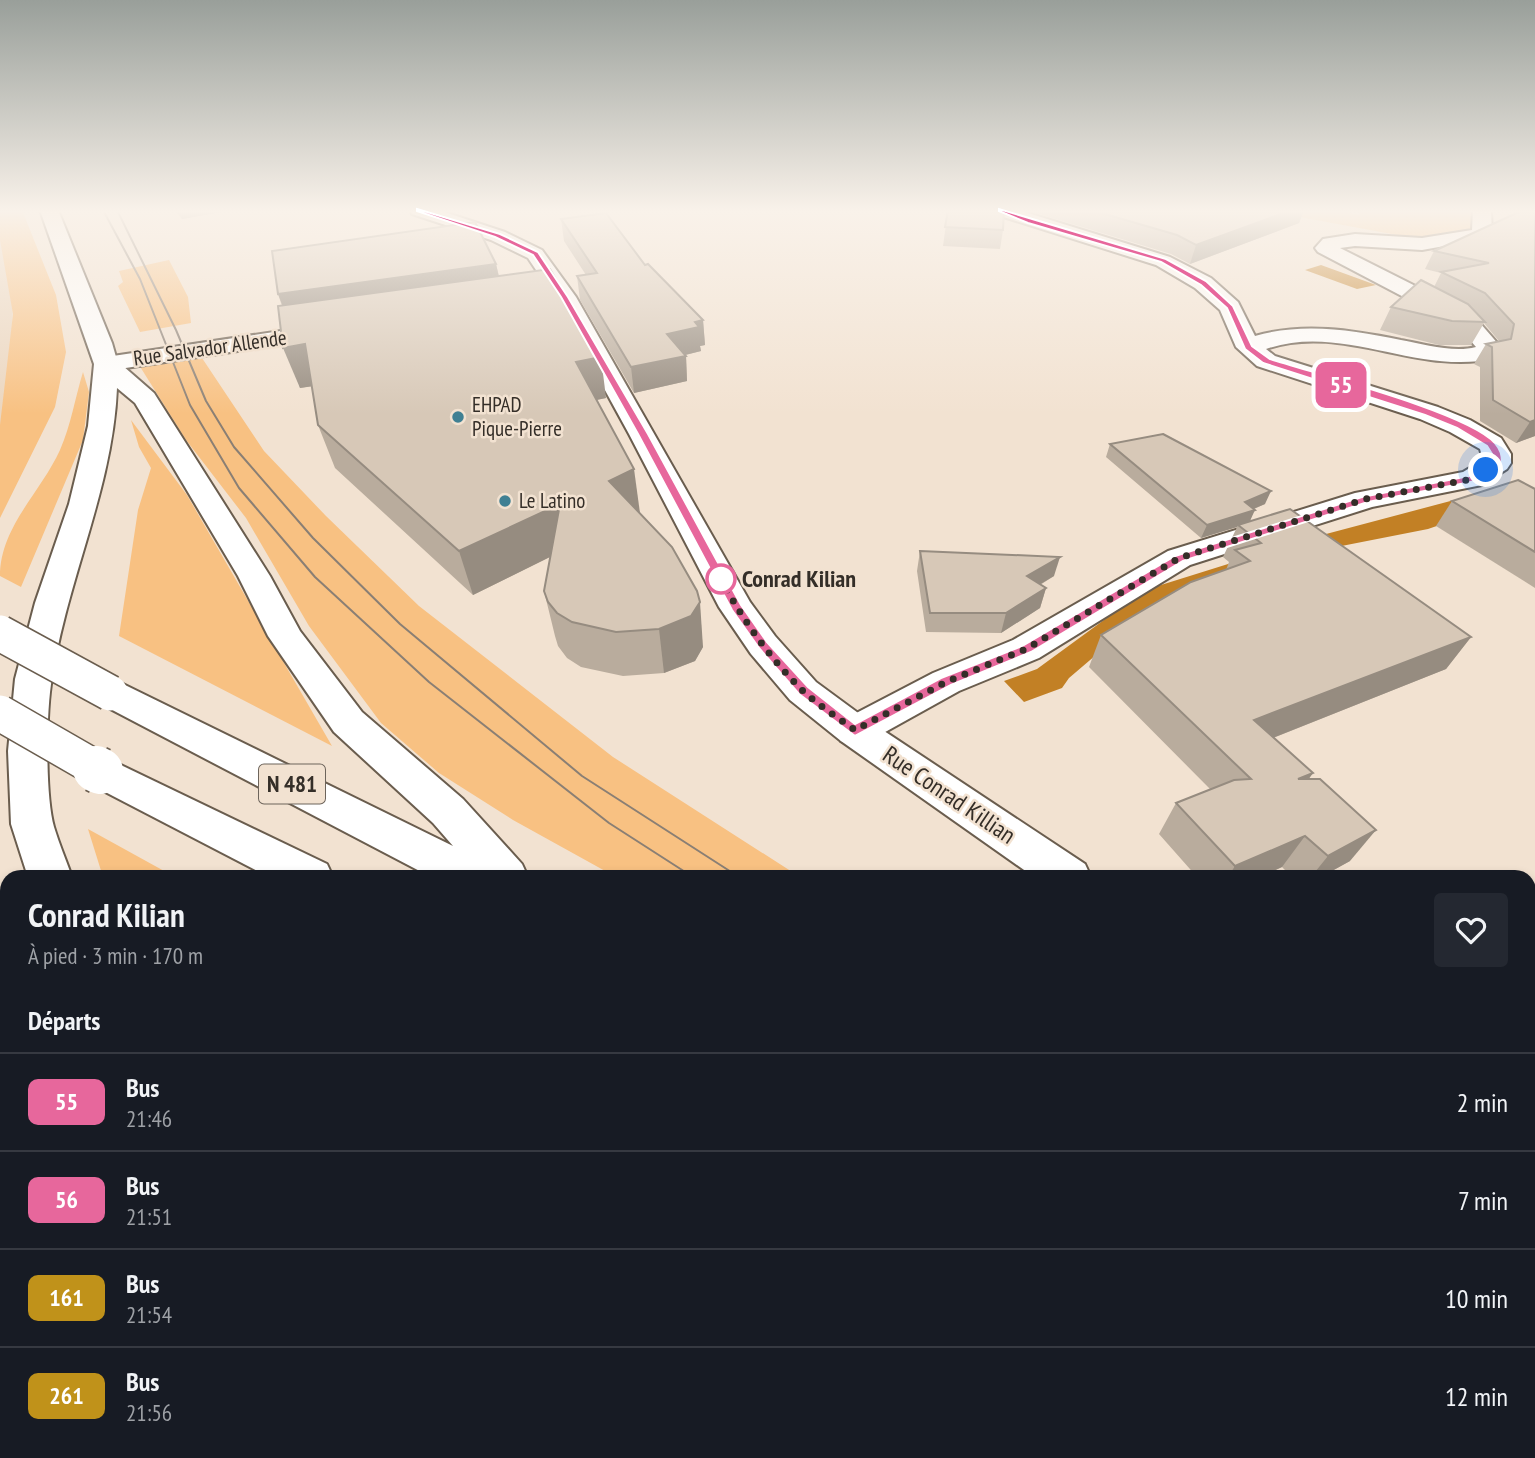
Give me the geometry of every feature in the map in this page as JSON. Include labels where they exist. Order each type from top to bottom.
[{"type":"main road","points":[[48,870],[33,824],[28,751],[33,679],[93,465],[102,426],[106,364],[75,278]]},
{"type":"main road","name":"Rue Conrad Killian","points":[[544,278],[551,299],[643,434],[736,607],[763,645],[803,691],[855,730],[1059,870]]},
{"type":"main road","points":[[855,730],[946,682],[1026,649],[1179,558],[1366,499],[1472,479],[1497,463],[1497,454],[1491,444],[1460,426],[1429,413],[1266,361],[1248,347],[1230,307],[1194,278]]},
{"type":"main road","points":[[1248,347],[1270,338],[1306,335],[1373,342],[1442,355],[1475,356],[1487,353],[1488,346],[1465,320],[1383,278]]},
{"type":"main road","name":"Rue Salvador Allende","points":[[106,364],[352,328]]},
{"type":"main road","points":[[106,364],[145,399],[254,576],[285,636],[348,722],[449,811],[500,870]]},
{"type":"main road","name":"N 481","points":[[0,633],[110,693],[459,870]]},
{"type":"main road","points":[[0,713],[100,771],[297,870]]},
{"type":"shaded area","points":[[0,278],[9,278],[13,304],[10,372],[0,429]]},
{"type":"shaded area","points":[[7,278],[49,278],[56,295],[66,352],[55,407],[0,518],[0,425],[13,314]]},
{"type":"shaded area","points":[[122,278],[178,278],[188,297],[191,323],[140,332],[118,286],[123,282]]},
{"type":"shaded area","points":[[1327,278],[1357,278],[1376,285],[1357,289]]},
{"type":"shaded area","points":[[198,352],[264,451],[326,516],[419,606],[613,757],[789,870],[603,870],[513,820],[439,773],[381,723],[309,626],[246,518],[186,440],[139,365]]},
{"type":"shaded area","points":[[83,372],[89,392],[83,440],[21,587],[0,576],[2,558],[14,526],[60,450]]},
{"type":"shaded area","points":[[131,420],[187,495],[332,746],[119,636],[138,510],[151,468],[139,447]]},
{"type":"shaded area","points":[[1507,486],[1501,504],[1428,529],[1311,552],[1103,649],[1069,678],[1062,688],[1024,702],[1004,681],[1037,669],[1145,590],[1311,538]]},
{"type":"shaded area","points":[[88,829],[162,870],[101,870]]},
{"type":"building","points":[[276,278],[394,278],[278,294]]},
{"type":"building","points":[[484,278],[555,278],[601,357],[576,362],[634,469],[609,481],[672,547],[697,591],[700,602],[691,616],[659,629],[616,632],[572,622],[557,613],[548,602],[544,591],[560,504],[459,551],[318,425],[305,344],[283,348],[278,306]]},
{"type":"building","points":[[578,278],[662,278],[703,320],[695,322],[699,327],[667,334],[686,356],[631,367]]},
{"type":"building","points":[[1454,278],[1535,278],[1535,420],[1530,422],[1493,400],[1492,347],[1486,344],[1511,339],[1514,324],[1485,293]]},
{"type":"building","points":[[1421,280],[1468,304],[1485,322],[1452,321],[1391,307]]},
{"type":"building","points":[[1163,434],[1271,491],[1245,502],[1255,510],[1207,525],[1110,444]]},
{"type":"building","points":[[1518,480],[1535,489],[1535,552],[1452,501]]},
{"type":"building","points":[[1290,509],[1471,637],[1254,720],[1313,773],[1298,779],[1320,779],[1376,830],[1328,856],[1305,836],[1235,866],[1176,803],[1234,780],[1251,779],[1101,635],[1191,582],[1250,561],[1235,550],[1261,543],[1238,525]]},
{"type":"building","points":[[920,551],[1060,557],[1027,576],[1046,588],[1006,613],[930,613]]},
{"type":"tram line","points":[[139,278],[190,405],[239,488],[315,577],[429,682],[609,823],[682,870]]},
{"type":"tram line","points":[[150,278],[206,401],[234,447],[313,538],[400,624],[582,776],[728,870]]},
{"type":"bus line","name":"55","points":[[552,278],[643,434],[736,607],[763,645],[803,691],[855,730],[946,682],[1026,649],[1179,558],[1366,499],[1472,479],[1497,463],[1497,454],[1491,444],[1478,434],[1460,426],[1429,413],[1266,361],[1248,347],[1230,307],[1194,278]]},
{"type":"place","name":"EHPAD Pique-Pierre","points":[[458,417]]},
{"type":"place","name":"Le Latino","points":[[505,501]]},
{"type":"place","name":"Conrad Kilian","points":[[721,579]]},
{"type":"route","points":[[721,579],[736,607],[763,645],[803,691],[855,730],[946,682],[1026,649],[1179,558],[1366,499],[1472,479],[1486,470]]}]
